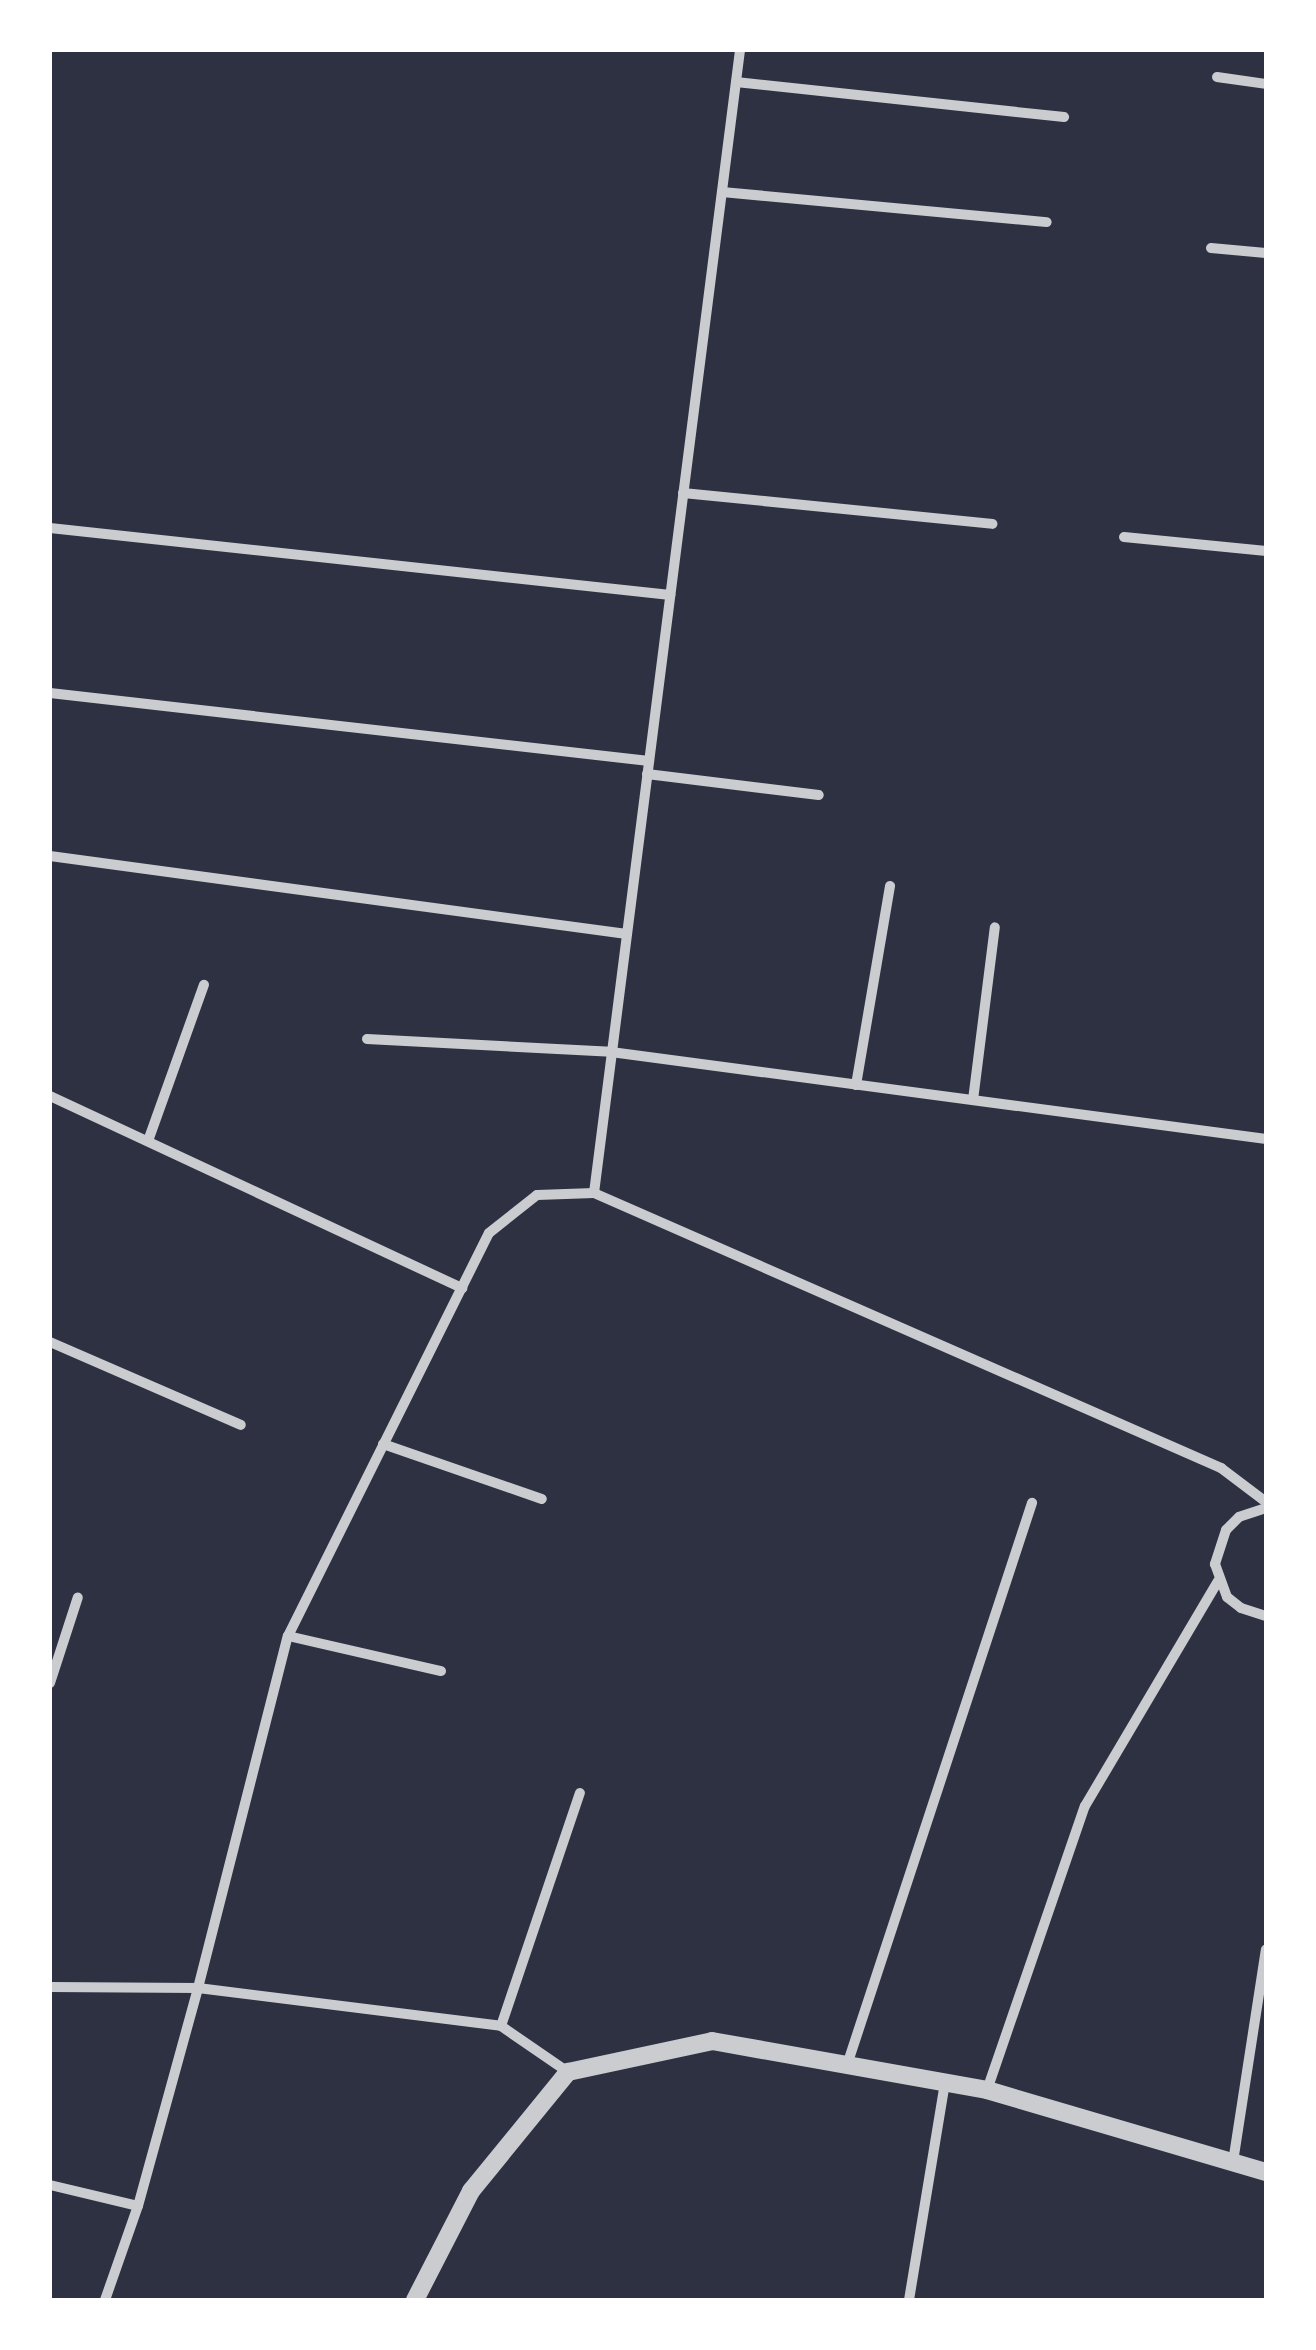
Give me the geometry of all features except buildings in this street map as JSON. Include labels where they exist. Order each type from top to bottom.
[{"type":"street","points":[[594,1194],[740,50]]},
{"type":"street","points":[[1217,77],[1266,84]]},
{"type":"street","points":[[736,82],[1064,117]]},
{"type":"street","points":[[722,192],[1047,222]]},
{"type":"street","points":[[1211,248],[1266,252]]},
{"type":"street","points":[[683,494],[992,524]]},
{"type":"street","points":[[50,528],[670,595]]},
{"type":"street","points":[[1124,537],[1266,551]]},
{"type":"street","points":[[50,693],[649,761]]},
{"type":"street","points":[[647,774],[820,795]]},
{"type":"street","points":[[50,856],[627,934]]},
{"type":"street","points":[[856,1085],[890,886]]},
{"type":"street","points":[[973,1100],[995,927]]},
{"type":"street","points":[[148,1140],[204,985]]},
{"type":"street","points":[[367,1039],[611,1052],[1266,1139]]},
{"type":"street","points":[[50,1096],[462,1288]]},
{"type":"street","points":[[105,2300],[138,2206],[288,1636],[489,1233],[537,1195],[594,1194],[1221,1468],[1266,1505],[1238,1517],[1226,1530],[1215,1564],[1218,1581],[1241,1608],[1266,1616]]},
{"type":"street","points":[[50,1342],[241,1426]]},
{"type":"street","points":[[383,1444],[542,1499]]},
{"type":"street","points":[[846,2065],[1032,1503]]},
{"type":"street","points":[[988,2090],[1085,1806],[1218,1581]]},
{"type":"street","points":[[50,1683],[78,1597]]},
{"type":"street","points":[[288,1636],[440,1671]]},
{"type":"street","points":[[501,2026],[580,1794]]},
{"type":"street","points":[[1232,2162],[1266,1950]]},
{"type":"street","points":[[50,1987],[198,1988],[501,2026],[568,2072]]},
{"type":"street","points":[[415,2300],[471,2191],[568,2072],[712,2041],[988,2090],[1266,2172]]},
{"type":"street","points":[[909,2300],[945,2082]]},
{"type":"street","points":[[50,2185],[138,2206]]}]
